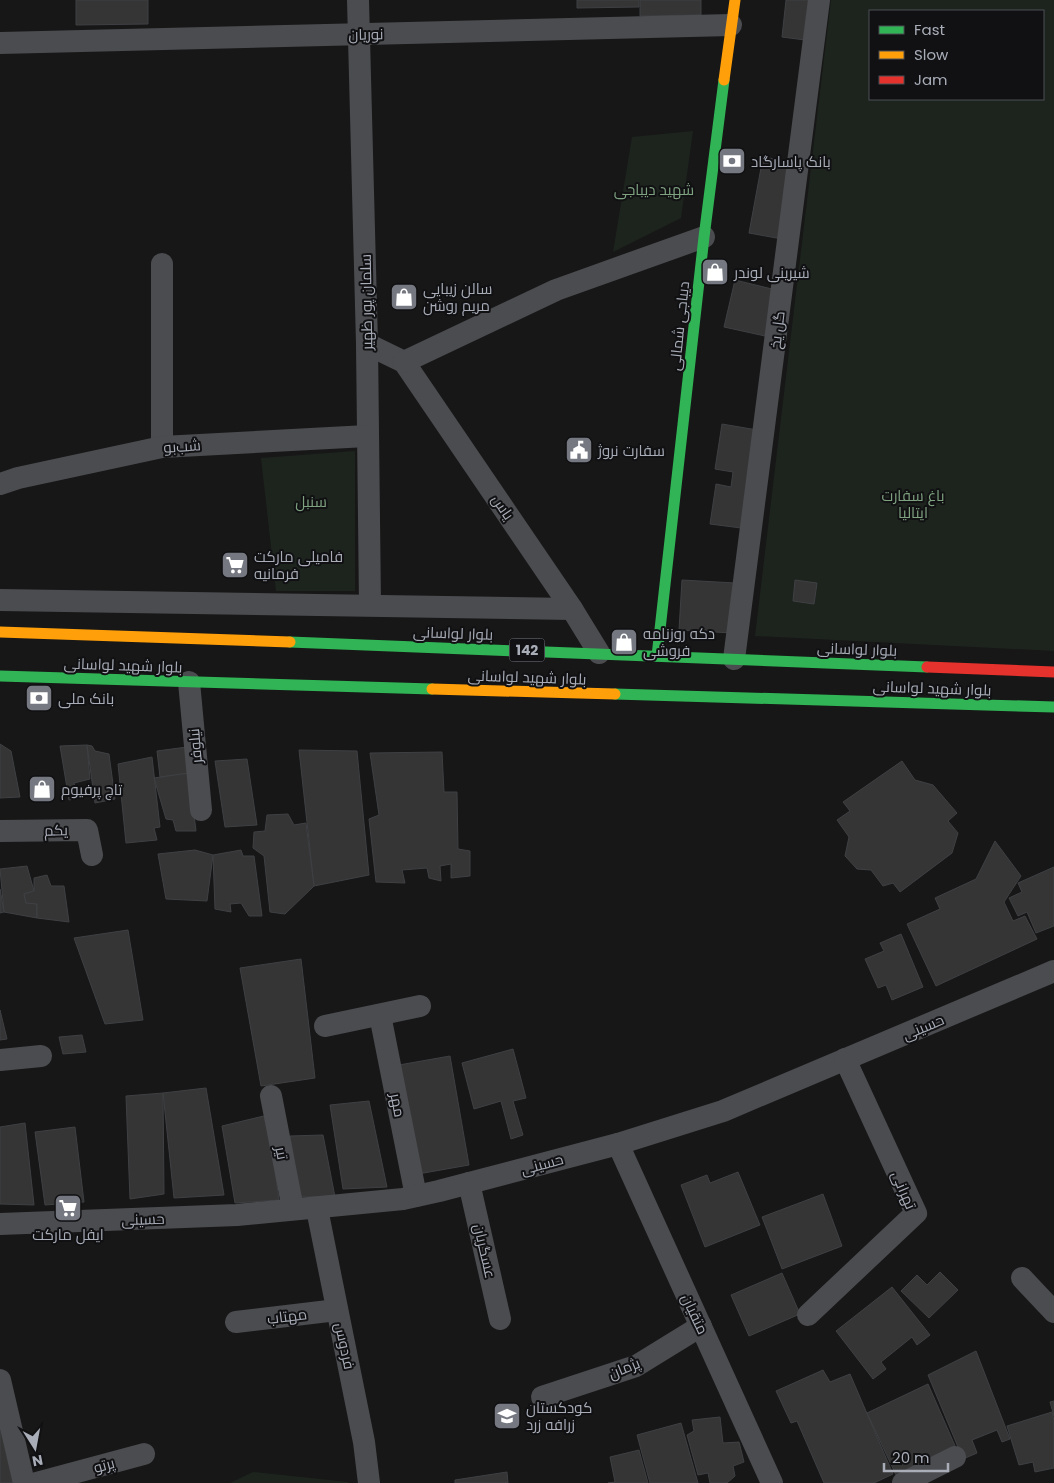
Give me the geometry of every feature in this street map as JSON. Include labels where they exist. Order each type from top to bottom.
[{"type":"main road","name":"دیباجی شمالی","points":[[657,656],[704,237],[735,0]]},
{"type":"main road","name":"بلوار لواسانی","points":[[0,632],[599,653],[1054,672]]},
{"type":"main road","name":"بلوار شهید لواسانی","points":[[0,676],[1054,707]]},
{"type":"street","name":"سلمان پور ظهیر","points":[[358,0],[367,344],[370,605]]},
{"type":"street","name":"گل یخ","points":[[734,660],[819,0]]},
{"type":"street","name":"نوریان","points":[[0,43],[731,25]]},
{"type":"street","points":[[404,362],[556,290],[704,237]]},
{"type":"street","points":[[162,264],[162,447]]},
{"type":"street","name":"یاس","points":[[367,344],[404,362],[572,609],[599,653]]},
{"type":"street","name":"شب‌بو","points":[[0,484],[18,478],[162,447],[367,436]]},
{"type":"street","points":[[0,600],[572,609]]},
{"type":"street","name":"نیلوفر","points":[[189,682],[201,810]]},
{"type":"street","name":"یکم","points":[[0,831],[87,830],[92,855]]},
{"type":"street","name":"حسینی","points":[[0,1224],[237,1215],[293,1209],[317,1209],[416,1196],[469,1184],[618,1144],[723,1111],[1054,971]]},
{"type":"street","points":[[326,1026],[420,1006]]},
{"type":"street","name":"مهر","points":[[380,1015],[416,1196]]},
{"type":"street","points":[[0,1060],[41,1056]]},
{"type":"street","name":"تهرانی","points":[[808,1315],[916,1214],[846,1059]]},
{"type":"street","name":"تیر","points":[[271,1096],[293,1209]]},
{"type":"street","name":"متقیان","points":[[618,1144],[772,1483]]},
{"type":"street","name":"عسگریان","points":[[469,1184],[500,1319]]},
{"type":"street","name":"فردوس","points":[[317,1209],[364,1442],[369,1483]]},
{"type":"street","points":[[1022,1278],[1054,1312]]},
{"type":"street","name":"مهتاب","points":[[236,1322],[337,1310]]},
{"type":"street","name":"پژمان","points":[[542,1397],[636,1366],[701,1326]]},
{"type":"street","points":[[0,1380],[24,1483]]},
{"type":"street","name":"پرتو","points":[[36,1483],[144,1454]]},
{"type":"street","points":[[903,1483],[955,1457]]},
{"type":"green space","name":"باغ سفارت ایتالیا","points":[[831,0],[1054,0],[1054,651],[755,636]]},
{"type":"green space","name":"شهید دیباجی","points":[[693,131],[681,218],[613,252],[632,137]]},
{"type":"green space","name":"سنبل","points":[[355,451],[355,591],[276,591],[261,458]]},
{"type":"green space","points":[[253,1472],[348,1482],[349,1483],[230,1483]]},
{"type":"building","points":[[76,0],[148,0],[148,24],[76,25]]},
{"type":"building","points":[[577,0],[639,0],[639,7],[577,8]]},
{"type":"building","points":[[640,0],[701,0],[701,15],[640,16]]},
{"type":"building","points":[[786,0],[811,0],[805,40],[782,37]]},
{"type":"building","points":[[763,157],[796,163],[782,239],[749,233]]},
{"type":"building","points":[[735,280],[776,290],[765,336],[724,327]]},
{"type":"building","points":[[722,424],[757,430],[741,528],[710,524],[716,484],[731,487],[733,472],[715,469]]},
{"type":"building","points":[[682,580],[735,583],[732,633],[679,630]]},
{"type":"building","points":[[795,580],[817,583],[814,604],[793,601]]},
{"type":"building","points":[[0,744],[11,751],[20,797],[0,798]]},
{"type":"building","points":[[87,745],[90,779],[74,783],[77,798],[69,800],[60,746]]},
{"type":"building","points":[[87,745],[92,746],[95,751],[109,754],[115,799],[95,803]]},
{"type":"building","points":[[187,747],[189,773],[160,777],[157,751]]},
{"type":"building","points":[[299,750],[357,751],[369,875],[314,886]]},
{"type":"building","points":[[442,752],[444,792],[457,792],[458,849],[470,851],[470,876],[451,878],[451,864],[440,866],[441,881],[429,878],[427,868],[402,870],[405,883],[376,882],[369,819],[379,815],[370,753]]},
{"type":"building","points":[[152,757],[160,827],[154,828],[157,840],[126,843],[118,764]]},
{"type":"building","points":[[247,759],[257,825],[225,827],[215,761]]},
{"type":"building","points":[[902,761],[915,780],[933,785],[957,813],[948,821],[958,833],[952,853],[900,892],[893,883],[883,886],[871,870],[857,869],[845,856],[849,837],[837,820],[850,811],[843,802]]},
{"type":"building","points":[[189,773],[196,831],[176,831],[173,820],[166,819],[154,778]]},
{"type":"building","points":[[288,814],[294,825],[306,823],[314,886],[285,914],[270,912],[264,856],[253,848],[254,832],[265,831],[267,815]]},
{"type":"building","points":[[995,841],[1021,876],[1004,902],[1013,921],[1025,916],[1037,939],[936,986],[907,924],[940,909],[935,898],[976,879]]},
{"type":"building","points":[[195,850],[213,855],[207,901],[166,899],[158,854]]},
{"type":"building","points":[[241,850],[243,856],[254,856],[262,916],[249,916],[241,903],[230,904],[231,912],[215,909],[213,855]]},
{"type":"building","points":[[27,866],[34,891],[24,894],[26,903],[37,904],[37,918],[4,912],[0,869]]},
{"type":"building","points":[[1054,867],[1054,926],[1036,933],[1027,912],[1018,916],[1009,898],[1022,892],[1018,883]]},
{"type":"building","points":[[47,875],[51,886],[64,886],[69,922],[37,918],[37,904],[26,903],[24,894],[34,891],[34,878]]},
{"type":"building","points":[[0,889],[4,912],[0,913]]},
{"type":"building","points":[[128,930],[143,1020],[105,1024],[74,938]]},
{"type":"building","points":[[901,934],[923,987],[892,1000],[886,985],[878,988],[865,959],[884,951],[880,943]]},
{"type":"building","points":[[301,959],[315,1078],[261,1086],[240,968]]},
{"type":"building","points":[[0,1010],[7,1039],[0,1040]]},
{"type":"building","points":[[82,1035],[86,1052],[63,1054],[59,1037]]},
{"type":"building","points":[[513,1049],[526,1098],[513,1101],[523,1135],[511,1139],[501,1101],[474,1109],[462,1063]]},
{"type":"building","points":[[450,1056],[469,1165],[418,1174],[399,1065]]},
{"type":"building","points":[[206,1088],[224,1195],[174,1198],[163,1093]]},
{"type":"building","points":[[163,1093],[164,1194],[130,1199],[126,1096]]},
{"type":"building","points":[[369,1101],[387,1187],[343,1189],[330,1105]]},
{"type":"building","points":[[268,1115],[279,1200],[235,1203],[222,1126]]},
{"type":"building","points":[[25,1123],[34,1205],[0,1204],[0,1127]]},
{"type":"building","points":[[75,1127],[84,1202],[45,1205],[35,1132]]},
{"type":"building","points":[[323,1135],[335,1197],[300,1197],[290,1136]]},
{"type":"building","points":[[738,1172],[760,1225],[705,1247],[681,1185],[707,1175],[710,1183]]},
{"type":"building","points":[[823,1194],[842,1246],[782,1269],[762,1217]]},
{"type":"building","points":[[940,1272],[958,1290],[929,1318],[901,1291],[917,1275],[927,1285]]},
{"type":"building","points":[[782,1273],[800,1314],[749,1336],[731,1295]]},
{"type":"building","points":[[892,1287],[930,1335],[917,1345],[912,1337],[881,1362],[886,1369],[873,1379],[836,1331]]},
{"type":"building","points":[[976,1351],[1010,1439],[1002,1442],[997,1430],[972,1440],[977,1453],[963,1459],[928,1375]]},
{"type":"building","points":[[823,1370],[830,1382],[850,1374],[893,1474],[874,1483],[824,1483],[797,1421],[791,1423],[776,1391]]},
{"type":"building","points":[[928,1384],[956,1448],[896,1475],[867,1413]]},
{"type":"building","points":[[1054,1401],[1054,1416],[1050,1402]]},
{"type":"building","points":[[0,1409],[16,1483],[0,1483]]},
{"type":"building","points":[[1052,1412],[1054,1420],[1054,1468],[1035,1472],[1033,1462],[1019,1465],[1007,1426]]},
{"type":"building","points":[[720,1417],[723,1443],[739,1442],[744,1462],[733,1466],[735,1476],[727,1483],[710,1483],[708,1473],[698,1475],[687,1435],[694,1431],[692,1420]]},
{"type":"building","points":[[681,1423],[698,1483],[650,1483],[637,1435]]},
{"type":"building","points":[[639,1450],[648,1483],[608,1483],[615,1482],[610,1457]]},
{"type":"building","points":[[507,1472],[508,1483],[455,1483],[455,1480]]},
{"type":"traffic: fast","points":[[657,656],[704,237],[724,80]]},
{"type":"traffic: fast","points":[[290,642],[927,667]]},
{"type":"traffic: fast","points":[[0,676],[432,689]]},
{"type":"traffic: fast","points":[[615,694],[1054,707]]},
{"type":"traffic: slow","points":[[724,80],[735,0]]},
{"type":"traffic: slow","points":[[0,632],[290,642]]},
{"type":"traffic: slow","points":[[432,689],[615,694]]},
{"type":"traffic: jam","points":[[927,667],[1054,672]]},
{"type":"place","name":"بانک پاسارگاد","points":[[732,161]]},
{"type":"place","name":"شیرینی لوندر","points":[[715,272]]},
{"type":"place","name":"سالن زیبایی مریم روشن","points":[[404,297]]},
{"type":"place","name":"سفارت نروژ","points":[[579,450]]},
{"type":"place","name":"فامیلی مارکت فرمانیه","points":[[235,565]]},
{"type":"place","name":"دکه روزنامه فروشی","points":[[624,642]]},
{"type":"place","name":"بانک ملی","points":[[39,698]]},
{"type":"place","name":"تاچ پرفيوم","points":[[42,789]]},
{"type":"place","name":"ایفل مارکت","points":[[68,1208]]},
{"type":"place","name":"کودکستان زرافه زرد","points":[[507,1416]]}]
